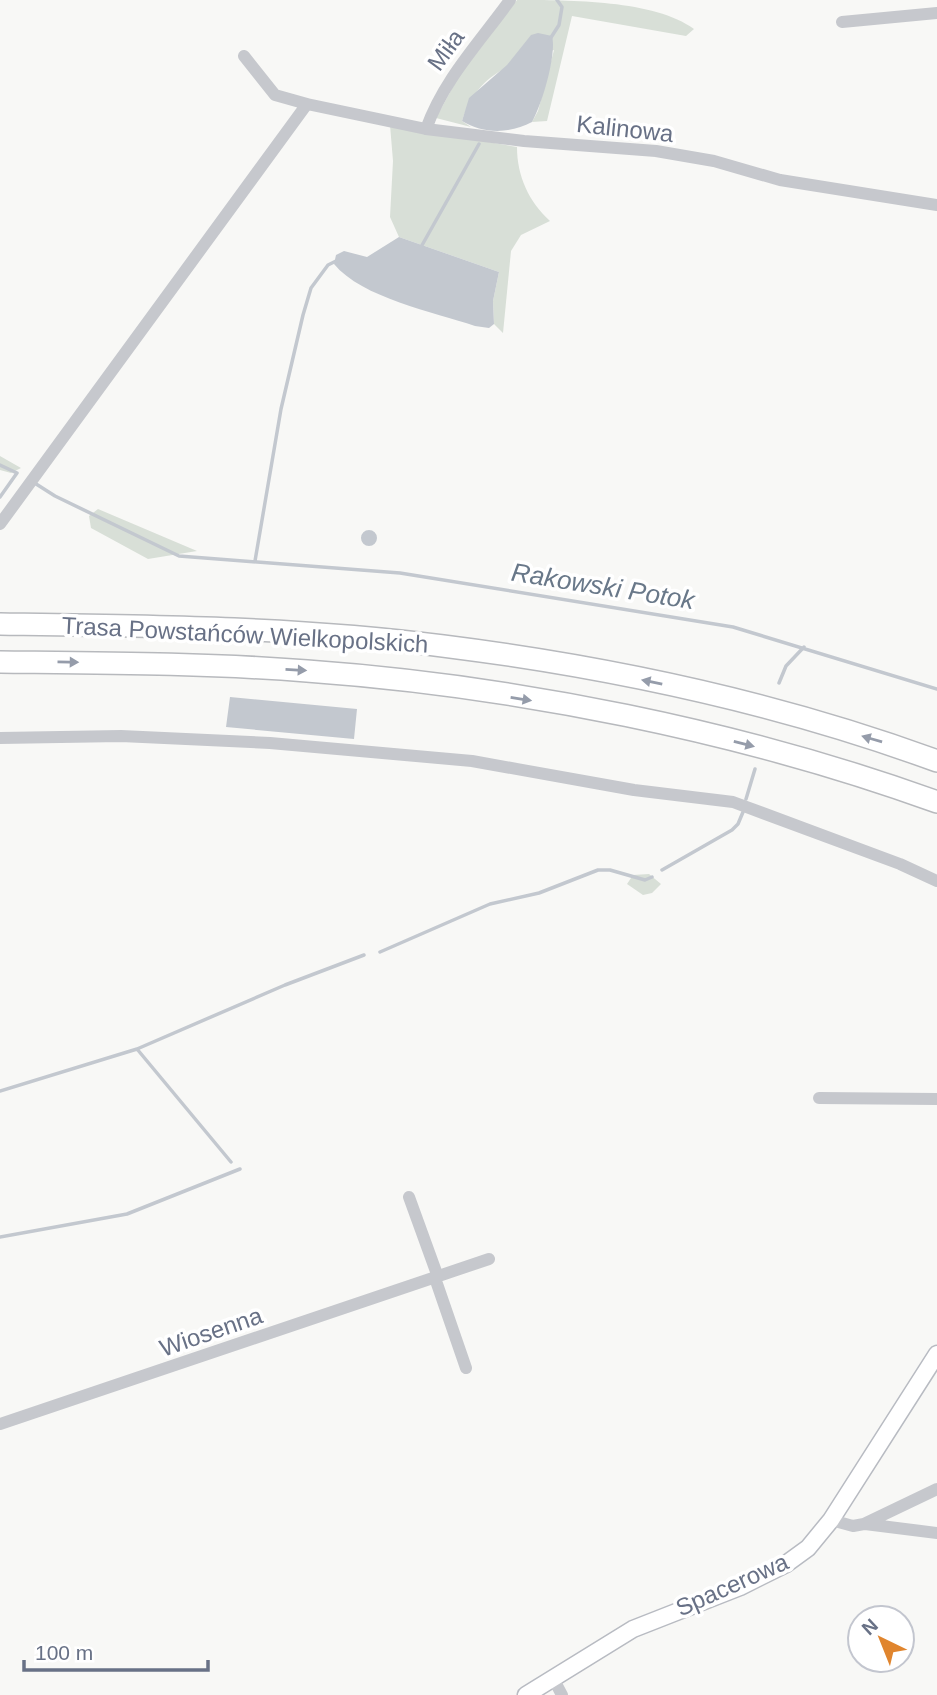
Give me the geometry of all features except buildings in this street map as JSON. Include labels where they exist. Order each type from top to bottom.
[{"type":"highway","name":"Trasa Powstańców Wielkopolskich","points":[[0,624],[230,629],[454,647],[567,664],[690,690],[793,716],[937,761]]},
{"type":"highway","name":"Trasa Powstańców Wielkopolskich","points":[[0,662],[174,663],[309,671],[435,685],[559,704],[684,729],[797,757],[937,802]]},
{"type":"street","name":"Miła","points":[[426,129],[436,101],[458,66],[510,0]]},
{"type":"street","points":[[842,22],[937,12]]},
{"type":"street","name":"Kalinowa","points":[[244,57],[275,95],[307,104],[426,129],[524,141],[656,151],[714,161],[744,172],[780,180],[937,205]]},
{"type":"street","points":[[0,524],[307,104]]},
{"type":"street","points":[[0,738],[121,736],[256,742],[472,761],[634,790],[733,802],[900,864],[937,881]]},
{"type":"street","points":[[820,1098],[937,1099]]},
{"type":"street","points":[[409,1197],[466,1368]]},
{"type":"street","name":"Wiosenna","points":[[0,1424],[489,1259]]},
{"type":"street","name":"Spacerowa","points":[[526,1695],[634,1629],[740,1587],[786,1564],[808,1548],[831,1520],[937,1354]]},
{"type":"street","points":[[831,1520],[853,1526],[864,1524],[937,1489]]},
{"type":"street","points":[[864,1524],[937,1533]]},
{"type":"street","points":[[553,1678],[562,1695]]},
{"type":"shaded area","points":[[517,0],[562,0],[635,7],[677,19],[694,29],[686,36],[572,16],[547,121],[532,122],[538,111],[554,50],[510,66],[486,81],[468,105],[462,121],[471,127],[436,118],[460,74]]},
{"type":"shaded area","points":[[538,33],[552,36],[553,44],[551,67],[532,122],[515,129],[497,131],[462,121],[469,98],[507,65],[531,35]]},
{"type":"shaded area","points":[[390,125],[517,147],[519,168],[530,197],[550,221],[521,235],[511,251],[503,333],[494,324],[493,301],[499,272],[399,237],[390,217],[393,161]]},
{"type":"shaded area","points":[[399,237],[499,272],[493,301],[494,324],[489,328],[475,326],[380,295],[346,276],[334,264],[336,255],[344,251],[367,257]]},
{"type":"shaded area","points":[[0,456],[21,468],[11,473],[0,470]]},
{"type":"shaded area","points":[[98,509],[197,551],[148,559],[91,528],[89,516]]},
{"type":"shaded area","points":[[366,530],[372,530],[377,538],[375,544],[366,546],[361,541],[361,535]]},
{"type":"shaded area","points":[[230,697],[357,709],[354,739],[226,727]]},
{"type":"shaded area","points":[[649,874],[661,884],[652,893],[643,895],[627,884],[633,875]]},
{"type":"waterway","name":"Rakowski Potok","points":[[550,39],[559,25],[562,7],[557,0]]},
{"type":"waterway","name":"Rakowski Potok","points":[[421,247],[479,144]]},
{"type":"waterway","name":"Rakowski Potok","points":[[255,561],[281,409],[303,315],[311,288],[328,265],[338,260]]},
{"type":"waterway","name":"Rakowski Potok","points":[[0,465],[17,473]]},
{"type":"waterway","points":[[0,497],[17,473]]},
{"type":"waterway","name":"Rakowski Potok","points":[[33,482],[55,496],[179,556],[400,573],[733,627],[937,689]]},
{"type":"waterway","points":[[779,683],[786,666],[804,647]]},
{"type":"waterway","points":[[746,799],[755,769]]},
{"type":"waterway","points":[[662,870],[732,830],[743,812]]},
{"type":"waterway","points":[[380,952],[490,904],[539,893],[598,870],[610,870],[645,880],[652,877]]},
{"type":"waterway","points":[[0,1091],[137,1049],[285,985],[364,955]]},
{"type":"waterway","points":[[137,1049],[231,1162]]},
{"type":"waterway","points":[[0,1237],[127,1214],[240,1169]]}]
